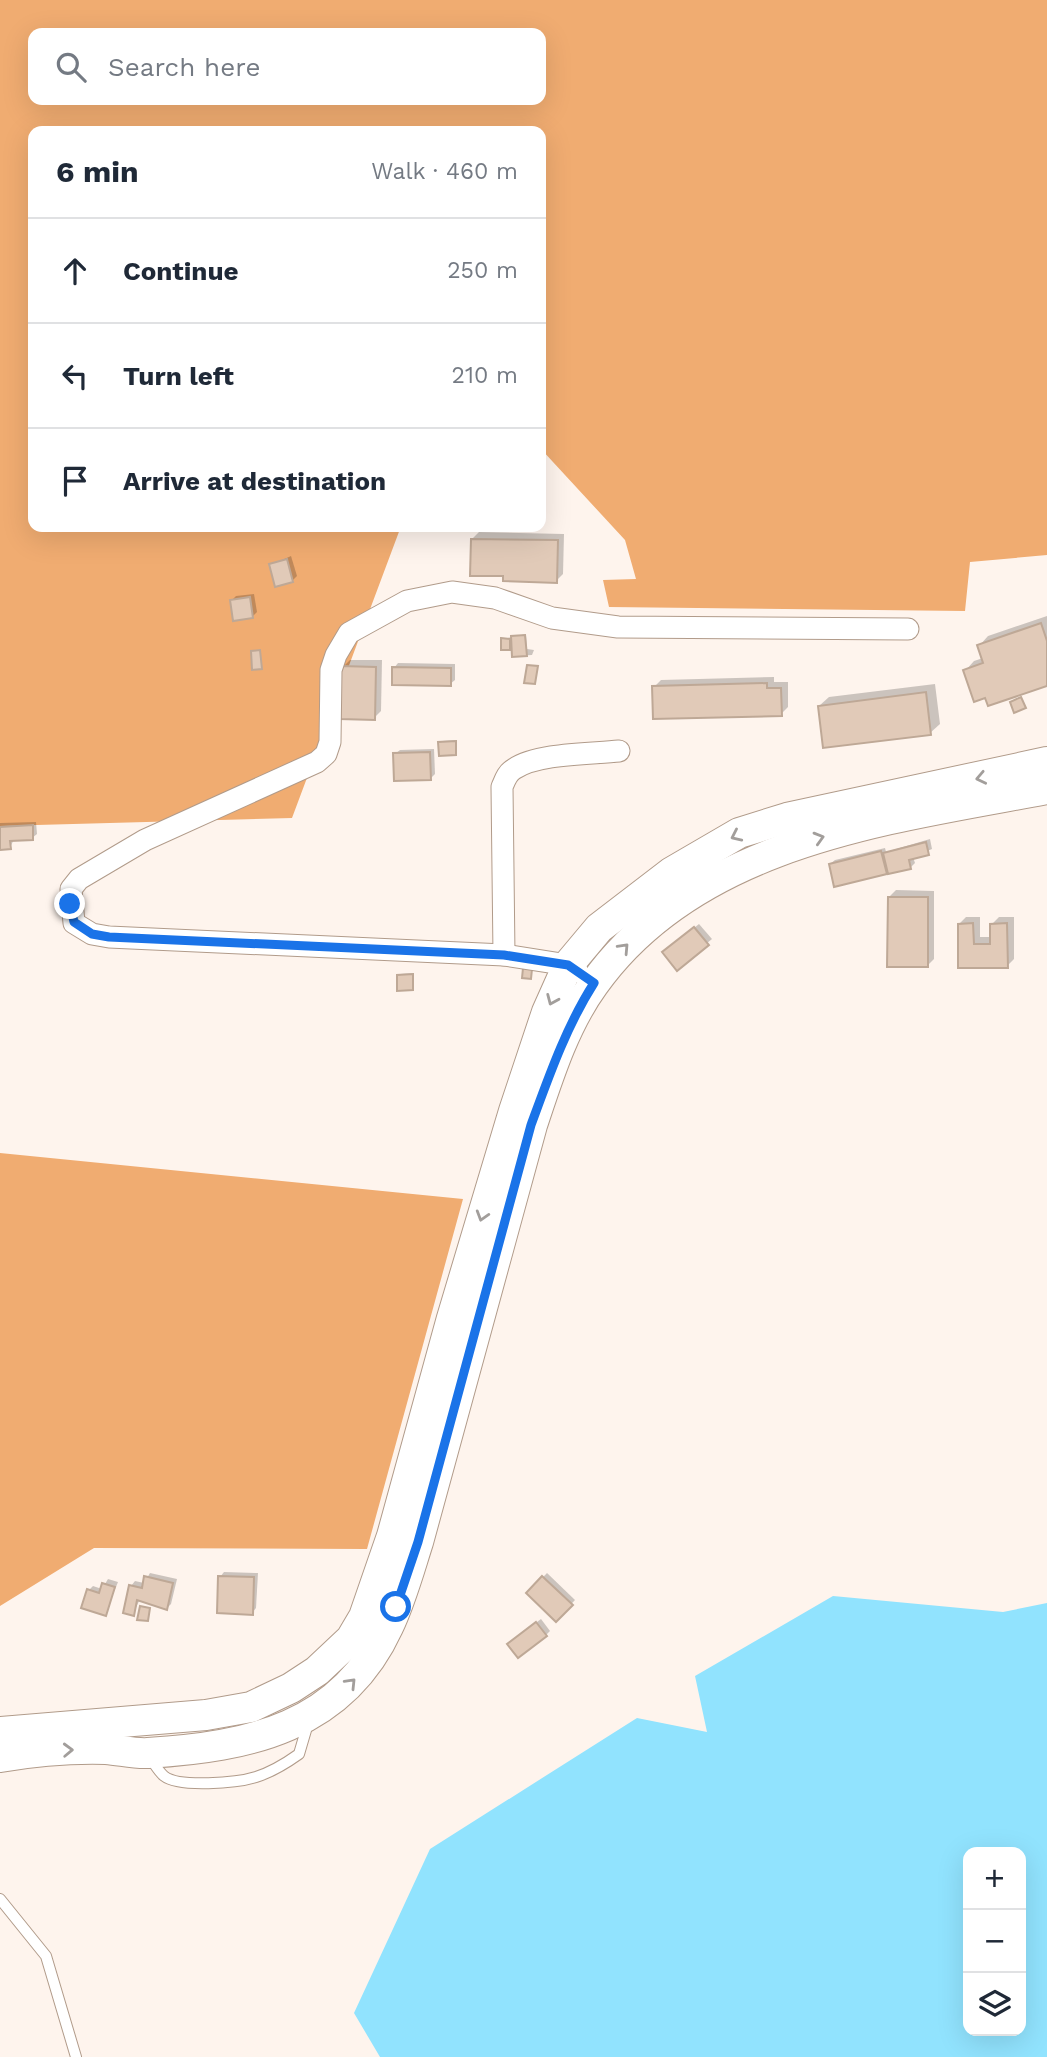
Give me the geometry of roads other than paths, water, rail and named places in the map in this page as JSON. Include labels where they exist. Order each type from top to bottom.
[{"type":"main road","points":[[0,1732],[205,1715],[251,1707],[291,1688],[317,1671],[351,1639],[364,1617],[382,1568],[514,1111],[547,1012],[568,965],[599,928],[672,872],[739,833],[787,818],[1047,762]]},
{"type":"main road","points":[[0,1757],[63,1750],[146,1753],[265,1736],[310,1716],[355,1679],[374,1654],[396,1607],[418,1542],[531,1125],[552,1067],[576,1013],[594,983],[621,950],[661,915],[740,866],[772,852],[838,833],[1047,789]]},
{"type":"street","points":[[594,983],[568,965],[504,955],[109,937],[92,934],[74,922],[70,904],[71,889],[79,879],[145,840],[317,762],[326,754],[330,742],[331,670],[336,655],[349,632],[407,601],[452,592],[495,598],[552,618],[618,627],[908,629]]},
{"type":"street","points":[[504,955],[502,788],[506,776],[514,768],[537,760],[619,751]]},
{"type":"lane","points":[[0,1899],[46,1956],[76,2057]]},
{"type":"water","points":[[833,1596],[1003,1612],[1047,1603],[1047,2057],[380,2057],[354,2013],[430,1849],[637,1718],[707,1732],[695,1676]]}]
